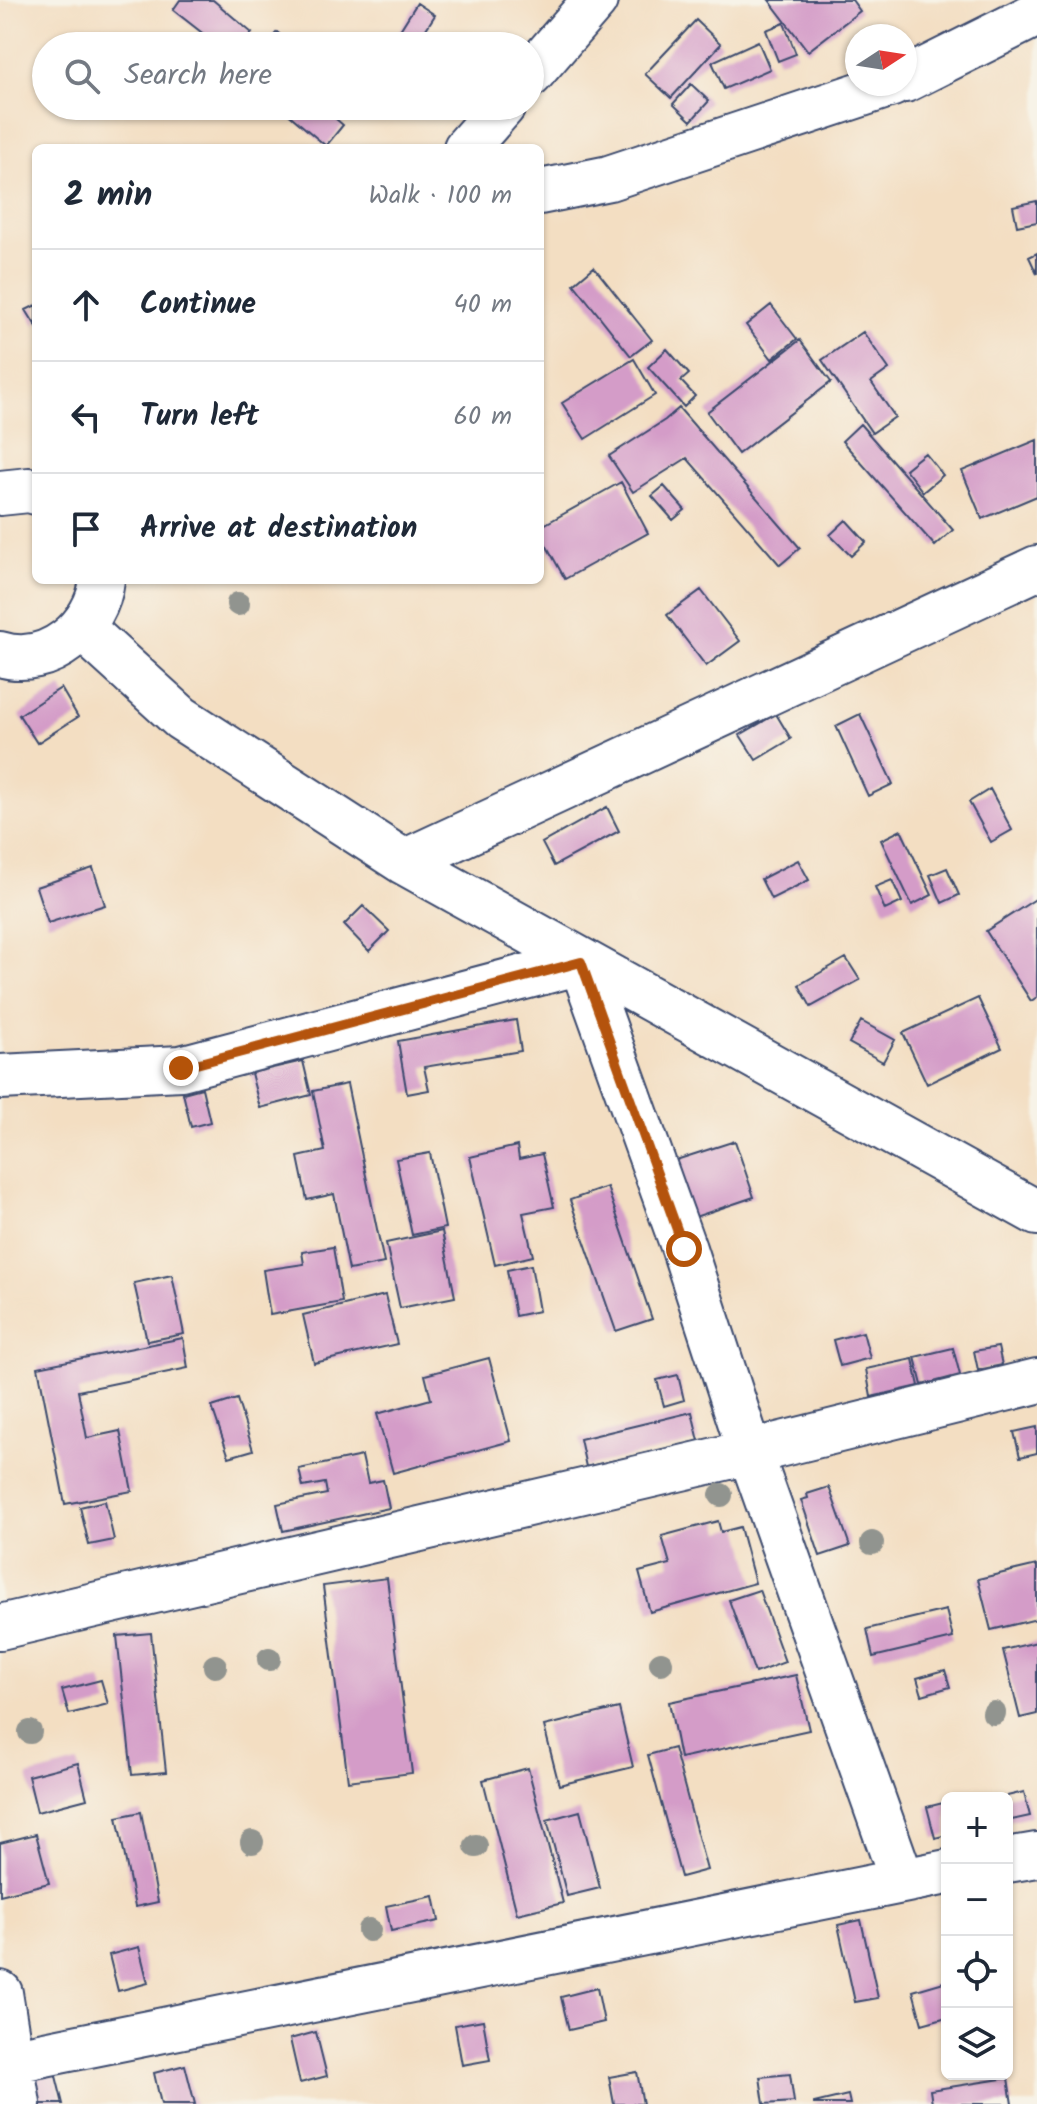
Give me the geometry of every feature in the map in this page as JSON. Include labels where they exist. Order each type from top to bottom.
[{"type":"street","points":[[544,59],[595,0]]},
{"type":"street","points":[[917,74],[1037,14]]},
{"type":"street","points":[[544,191],[609,178],[856,96]]},
{"type":"street","points":[[470,144],[491,120]]},
{"type":"street","points":[[0,493],[32,491]]},
{"type":"street","points":[[404,862],[1037,568]]},
{"type":"street","points":[[0,654],[36,656],[61,646],[82,628],[97,605],[101,584]]},
{"type":"street","points":[[82,628],[181,718],[404,862],[1037,1213]]},
{"type":"street","points":[[0,1077],[181,1068],[581,962]]},
{"type":"street","points":[[581,962],[684,1249],[750,1452],[902,1880]]},
{"type":"street","points":[[0,1627],[750,1452],[1037,1381]]},
{"type":"street","points":[[1013,1859],[1037,1855]]},
{"type":"street","points":[[5,2062],[941,1873]]},
{"type":"street","points":[[0,1993],[5,2062],[18,2104]]},
{"type":"building","points":[[180,0],[213,0],[251,32],[201,32],[173,10]]},
{"type":"building","points":[[769,0],[852,0],[860,11],[808,51]]},
{"type":"building","points":[[417,3],[435,15],[424,32],[399,32]]},
{"type":"building","points":[[696,20],[721,44],[671,98],[645,74]]},
{"type":"building","points":[[784,23],[796,54],[778,61],[766,30]]},
{"type":"building","points":[[758,41],[770,69],[724,89],[712,62]]},
{"type":"building","points":[[691,84],[709,101],[691,121],[673,104]]},
{"type":"building","points":[[295,120],[337,120],[343,125],[328,144]]},
{"type":"building","points":[[1037,201],[1037,222],[1017,226],[1013,206]]},
{"type":"building","points":[[1037,253],[1037,274],[1029,257]]},
{"type":"building","points":[[594,267],[652,340],[631,356],[574,284]]},
{"type":"building","points":[[771,305],[797,339],[772,359],[746,325]]},
{"type":"building","points":[[863,332],[889,369],[871,382],[895,417],[872,433],[822,360]]},
{"type":"building","points":[[800,340],[831,382],[738,454],[707,412]]},
{"type":"building","points":[[667,349],[689,374],[681,381],[695,396],[684,407],[648,367]]},
{"type":"building","points":[[634,359],[655,395],[585,439],[562,403]]},
{"type":"building","points":[[679,408],[800,548],[780,565],[687,458],[633,492],[609,456]]},
{"type":"building","points":[[860,424],[953,530],[935,546],[842,441]]},
{"type":"building","points":[[1037,440],[1037,496],[982,519],[962,471]]},
{"type":"building","points":[[925,453],[943,475],[923,492],[905,469]]},
{"type":"building","points":[[621,482],[648,533],[565,579],[544,541],[544,525]]},
{"type":"building","points":[[664,486],[685,510],[673,520],[652,496]]},
{"type":"building","points":[[846,520],[866,542],[851,556],[830,535]]},
{"type":"building","points":[[701,590],[740,641],[706,666],[667,615]]},
{"type":"building","points":[[61,688],[78,717],[37,743],[19,715]]},
{"type":"building","points":[[776,714],[791,739],[756,760],[740,735]]},
{"type":"building","points":[[860,714],[893,784],[868,796],[836,726]]},
{"type":"building","points":[[990,789],[1012,830],[991,842],[969,802]]},
{"type":"building","points":[[607,807],[619,831],[554,866],[542,843]]},
{"type":"building","points":[[901,830],[932,895],[912,905],[881,840]]},
{"type":"building","points":[[798,860],[809,880],[771,899],[761,879]]},
{"type":"building","points":[[93,868],[105,905],[48,923],[36,887]]},
{"type":"building","points":[[947,868],[959,895],[942,903],[930,875]]},
{"type":"building","points":[[892,880],[902,902],[885,910],[875,887]]},
{"type":"building","points":[[1037,898],[1037,997],[1031,1001],[986,931]]},
{"type":"building","points":[[363,906],[389,931],[369,951],[344,925]]},
{"type":"building","points":[[846,958],[860,980],[811,1007],[799,985]]},
{"type":"building","points":[[978,998],[1002,1048],[927,1084],[903,1033]]},
{"type":"building","points":[[516,1020],[521,1051],[424,1067],[429,1090],[407,1094],[398,1041]]},
{"type":"building","points":[[861,1021],[895,1040],[883,1062],[849,1043]]},
{"type":"building","points":[[303,1061],[311,1095],[260,1108],[251,1073]]},
{"type":"building","points":[[347,1084],[384,1263],[349,1270],[334,1194],[307,1200],[298,1157],[325,1151],[313,1091]]},
{"type":"building","points":[[202,1088],[210,1122],[191,1127],[183,1093]]},
{"type":"building","points":[[735,1141],[754,1197],[689,1219],[670,1162]]},
{"type":"building","points":[[517,1146],[519,1159],[542,1154],[554,1207],[523,1213],[533,1256],[495,1265],[470,1157]]},
{"type":"building","points":[[430,1153],[445,1228],[412,1235],[396,1159]]},
{"type":"building","points":[[607,1187],[652,1319],[616,1331],[570,1200]]},
{"type":"building","points":[[442,1231],[455,1297],[400,1308],[386,1243]]},
{"type":"building","points":[[333,1247],[342,1302],[270,1315],[263,1270],[304,1264],[302,1252]]},
{"type":"building","points":[[531,1265],[539,1311],[515,1316],[507,1270]]},
{"type":"building","points":[[172,1275],[184,1334],[147,1341],[134,1283]]},
{"type":"building","points":[[385,1295],[397,1344],[314,1363],[303,1315]]},
{"type":"building","points":[[863,1332],[870,1358],[840,1366],[833,1340]]},
{"type":"building","points":[[183,1338],[188,1368],[78,1391],[87,1438],[120,1431],[132,1491],[65,1504],[38,1367]]},
{"type":"building","points":[[998,1347],[1002,1365],[978,1370],[974,1351]]},
{"type":"building","points":[[953,1348],[960,1375],[922,1385],[915,1357]]},
{"type":"building","points":[[489,1358],[511,1441],[393,1473],[377,1414],[431,1399],[425,1375]]},
{"type":"building","points":[[913,1359],[919,1386],[871,1397],[866,1369]]},
{"type":"building","points":[[678,1375],[684,1400],[664,1406],[657,1380]]},
{"type":"building","points":[[237,1399],[253,1450],[229,1457],[212,1407]]},
{"type":"building","points":[[692,1412],[699,1441],[586,1467],[580,1439]]},
{"type":"building","points":[[1037,1427],[1037,1453],[1020,1457],[1014,1432]]},
{"type":"building","points":[[362,1456],[368,1483],[383,1480],[389,1508],[283,1531],[277,1504],[327,1494],[325,1483],[303,1487],[299,1469]]},
{"type":"building","points":[[829,1487],[850,1546],[820,1556],[801,1500],[808,1498],[807,1494]]},
{"type":"building","points":[[105,1501],[114,1540],[89,1545],[80,1507]]},
{"type":"building","points":[[718,1521],[721,1532],[740,1527],[755,1583],[650,1612],[639,1572],[670,1564],[662,1536]]},
{"type":"building","points":[[1037,1565],[1037,1619],[991,1630],[978,1579]]},
{"type":"building","points":[[387,1578],[412,1773],[348,1781],[323,1586]]},
{"type":"building","points":[[759,1590],[785,1662],[755,1673],[729,1600]]},
{"type":"building","points":[[946,1610],[953,1638],[873,1657],[867,1629]]},
{"type":"building","points":[[151,1633],[166,1772],[132,1775],[117,1636]]},
{"type":"building","points":[[1037,1642],[1037,1714],[1020,1718],[1003,1650]]},
{"type":"building","points":[[945,1670],[950,1687],[922,1695],[917,1678]]},
{"type":"building","points":[[796,1675],[809,1730],[680,1758],[669,1702]]},
{"type":"building","points":[[101,1680],[108,1704],[69,1714],[62,1690]]},
{"type":"building","points":[[619,1708],[633,1767],[559,1785],[544,1726]]},
{"type":"building","points":[[674,1748],[707,1870],[681,1877],[648,1755]]},
{"type":"building","points":[[78,1763],[87,1799],[37,1812],[28,1776]]},
{"type":"building","points":[[528,1768],[563,1903],[517,1914],[483,1780]]},
{"type":"building","points":[[1024,1792],[1030,1816],[1013,1820],[1013,1795]]},
{"type":"building","points":[[941,1804],[941,1836],[935,1838],[927,1807]]},
{"type":"building","points":[[580,1811],[600,1888],[567,1896],[547,1820]]},
{"type":"building","points":[[141,1812],[158,1902],[135,1907],[117,1817]]},
{"type":"building","points":[[36,1834],[49,1883],[0,1895],[0,1843]]},
{"type":"building","points":[[434,1896],[439,1921],[391,1931],[386,1906]]},
{"type":"building","points":[[861,1920],[878,1998],[855,2002],[838,1925]]},
{"type":"building","points":[[139,1947],[148,1983],[118,1991],[109,1955]]},
{"type":"building","points":[[941,1983],[941,2019],[922,2024],[913,1991]]},
{"type":"building","points":[[597,1988],[604,2022],[569,2030],[561,1997]]},
{"type":"building","points":[[483,2020],[490,2060],[462,2065],[455,2025]]},
{"type":"building","points":[[316,2032],[327,2076],[300,2083],[290,2039]]},
{"type":"building","points":[[185,2065],[195,2104],[161,2104],[154,2073]]},
{"type":"building","points":[[55,2072],[63,2104],[37,2104],[31,2078]]},
{"type":"building","points":[[637,2072],[643,2104],[614,2104],[609,2077]]},
{"type":"building","points":[[790,2074],[794,2102],[764,2104],[760,2077]]},
{"type":"building","points":[[1008,2080],[1012,2104],[932,2104],[930,2090]]},
{"type":"building","points":[[848,2095],[850,2104],[814,2104],[814,2103]]},
{"type":"route","points":[[181,1068],[581,962],[684,1249]]}]
